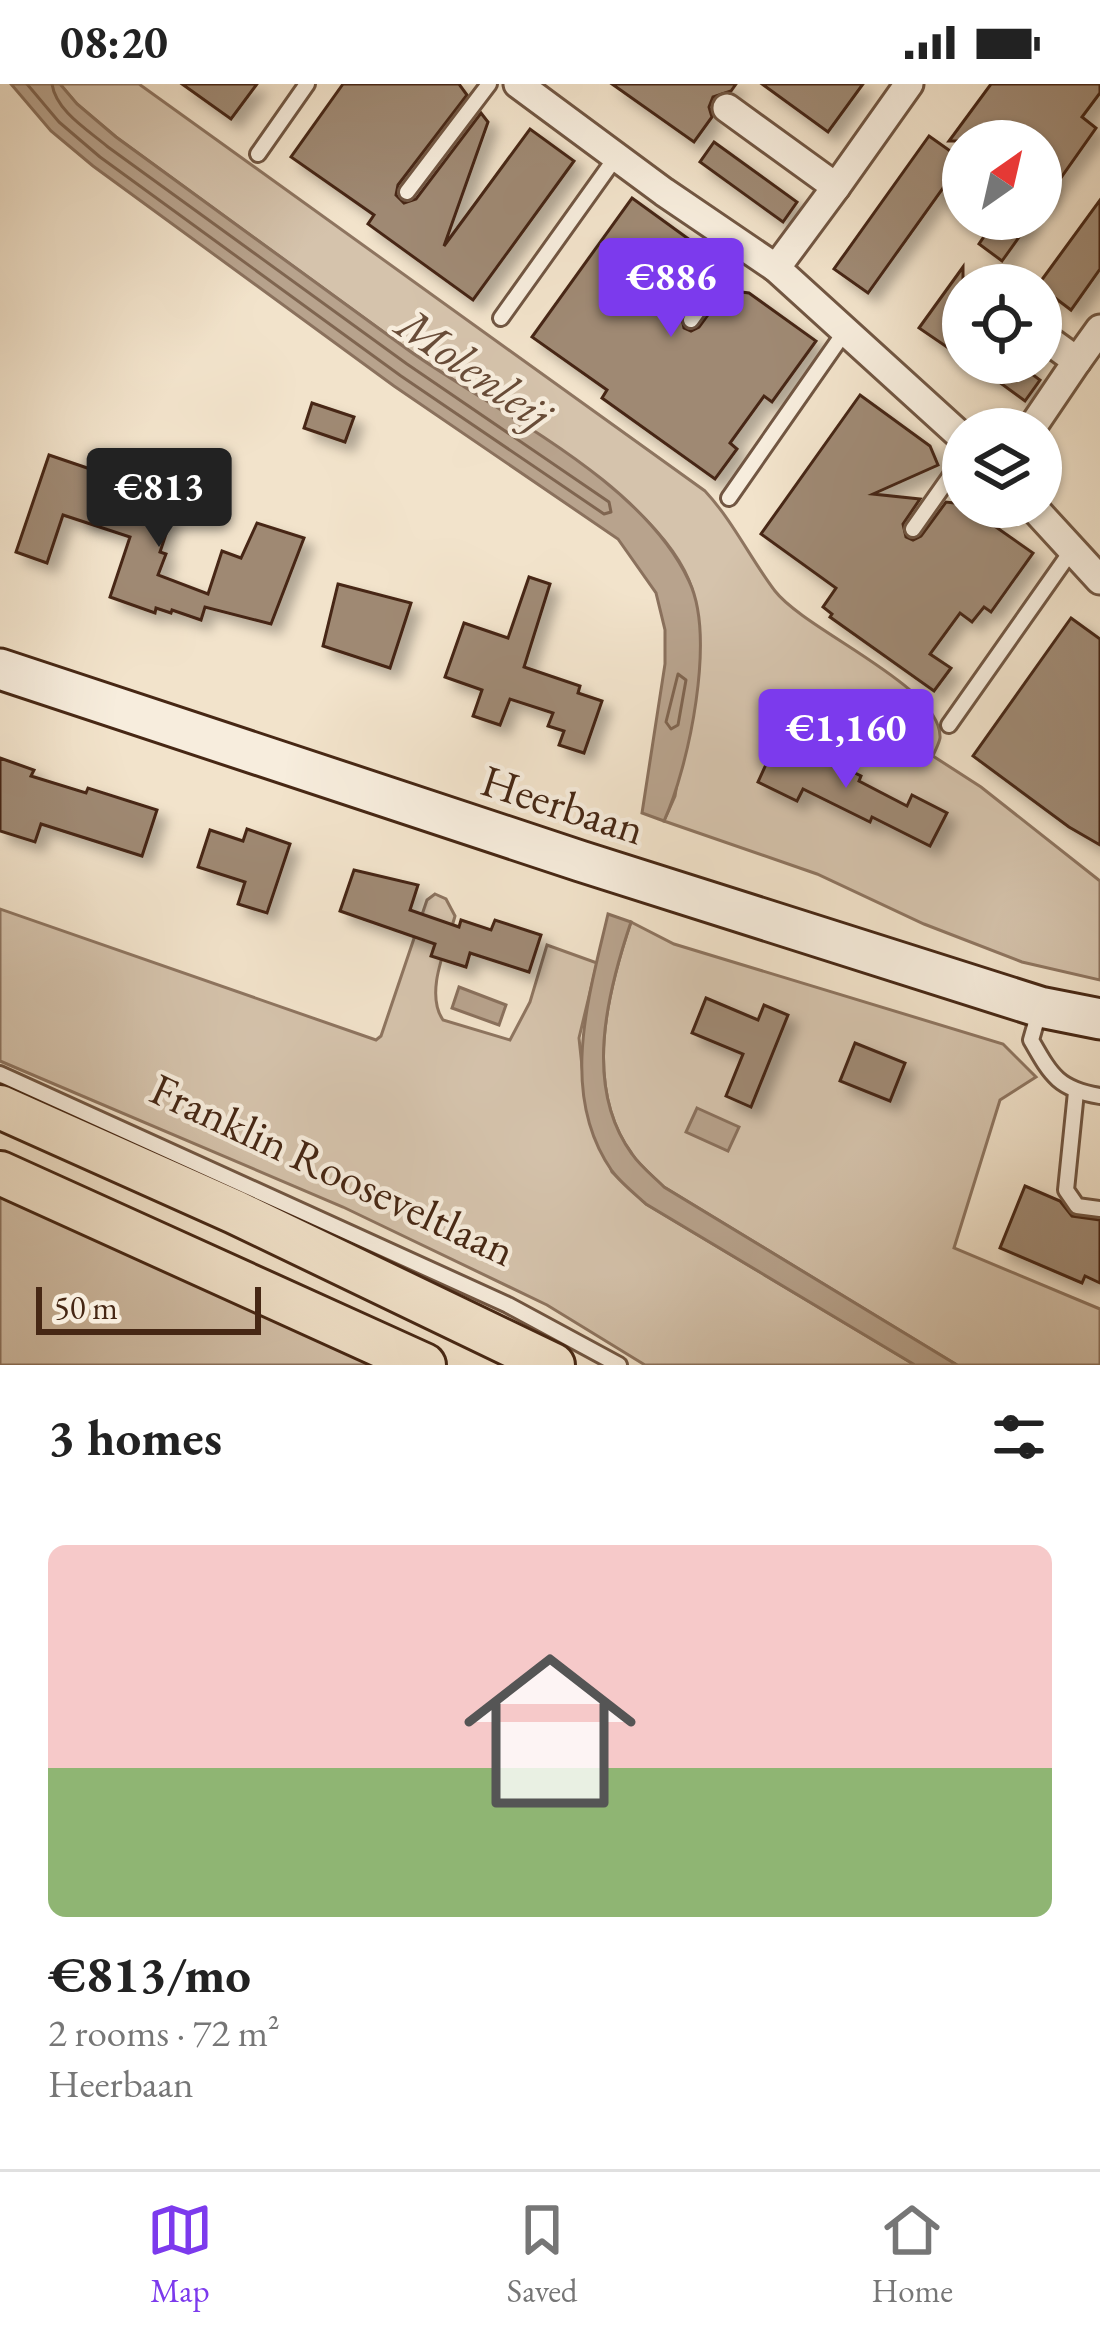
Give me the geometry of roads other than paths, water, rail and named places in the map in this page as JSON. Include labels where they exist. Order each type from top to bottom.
[{"type":"main road","name":"Franklin Rooseveltlaan","points":[[0,1107],[553,1365]]},
{"type":"main road","points":[[0,1173],[424,1365]]},
{"type":"street","points":[[776,268],[909,84]]},
{"type":"street","points":[[534,89],[616,157],[776,268],[942,418]]},
{"type":"street","points":[[727,108],[836,187]]},
{"type":"street","points":[[1045,408],[1100,329]]},
{"type":"street","points":[[1062,350],[1077,361]]},
{"type":"street","points":[[1053,528],[1100,580]]},
{"type":"street","name":"Heerbaan","points":[[0,669],[580,861],[1040,1006],[1100,1019]]},
{"type":"lane","points":[[258,154],[308,84]]},
{"type":"lane","points":[[407,192],[489,84]]},
{"type":"lane","points":[[501,318],[616,157]]},
{"type":"lane","points":[[691,320],[746,244]]},
{"type":"lane","points":[[729,498],[847,328]]},
{"type":"lane","points":[[913,529],[942,488]]},
{"type":"lane","points":[[949,725],[1072,550]]},
{"type":"lane","points":[[1040,1006],[1030,1040],[1052,1077],[1076,1092],[1100,1096]]},
{"type":"lane","name":"Franklin Rooseveltlaan","points":[[0,1074],[488,1295],[619,1365]]},
{"type":"lane","points":[[1076,1092],[1066,1190],[1077,1206],[1100,1209]]},
{"type":"water","points":[[11,84],[60,84],[116,137],[411,352],[565,452],[638,511],[689,581],[700,634],[690,736],[664,821],[642,813],[665,664],[665,630],[656,593],[618,539],[394,386],[93,166],[51,131]]},
{"type":"water","points":[[608,914],[631,922],[608,1009],[604,1070],[617,1128],[635,1158],[664,1187],[957,1365],[915,1365],[646,1204],[612,1171],[586,1110],[582,1077],[587,1011]]},
{"type":"water","points":[[459,987],[506,1005],[499,1025],[452,1008]]},
{"type":"water","points":[[697,1108],[739,1127],[728,1151],[686,1132]]},
{"type":"water label","name":"Molenleij","points":[[475,368]]}]
